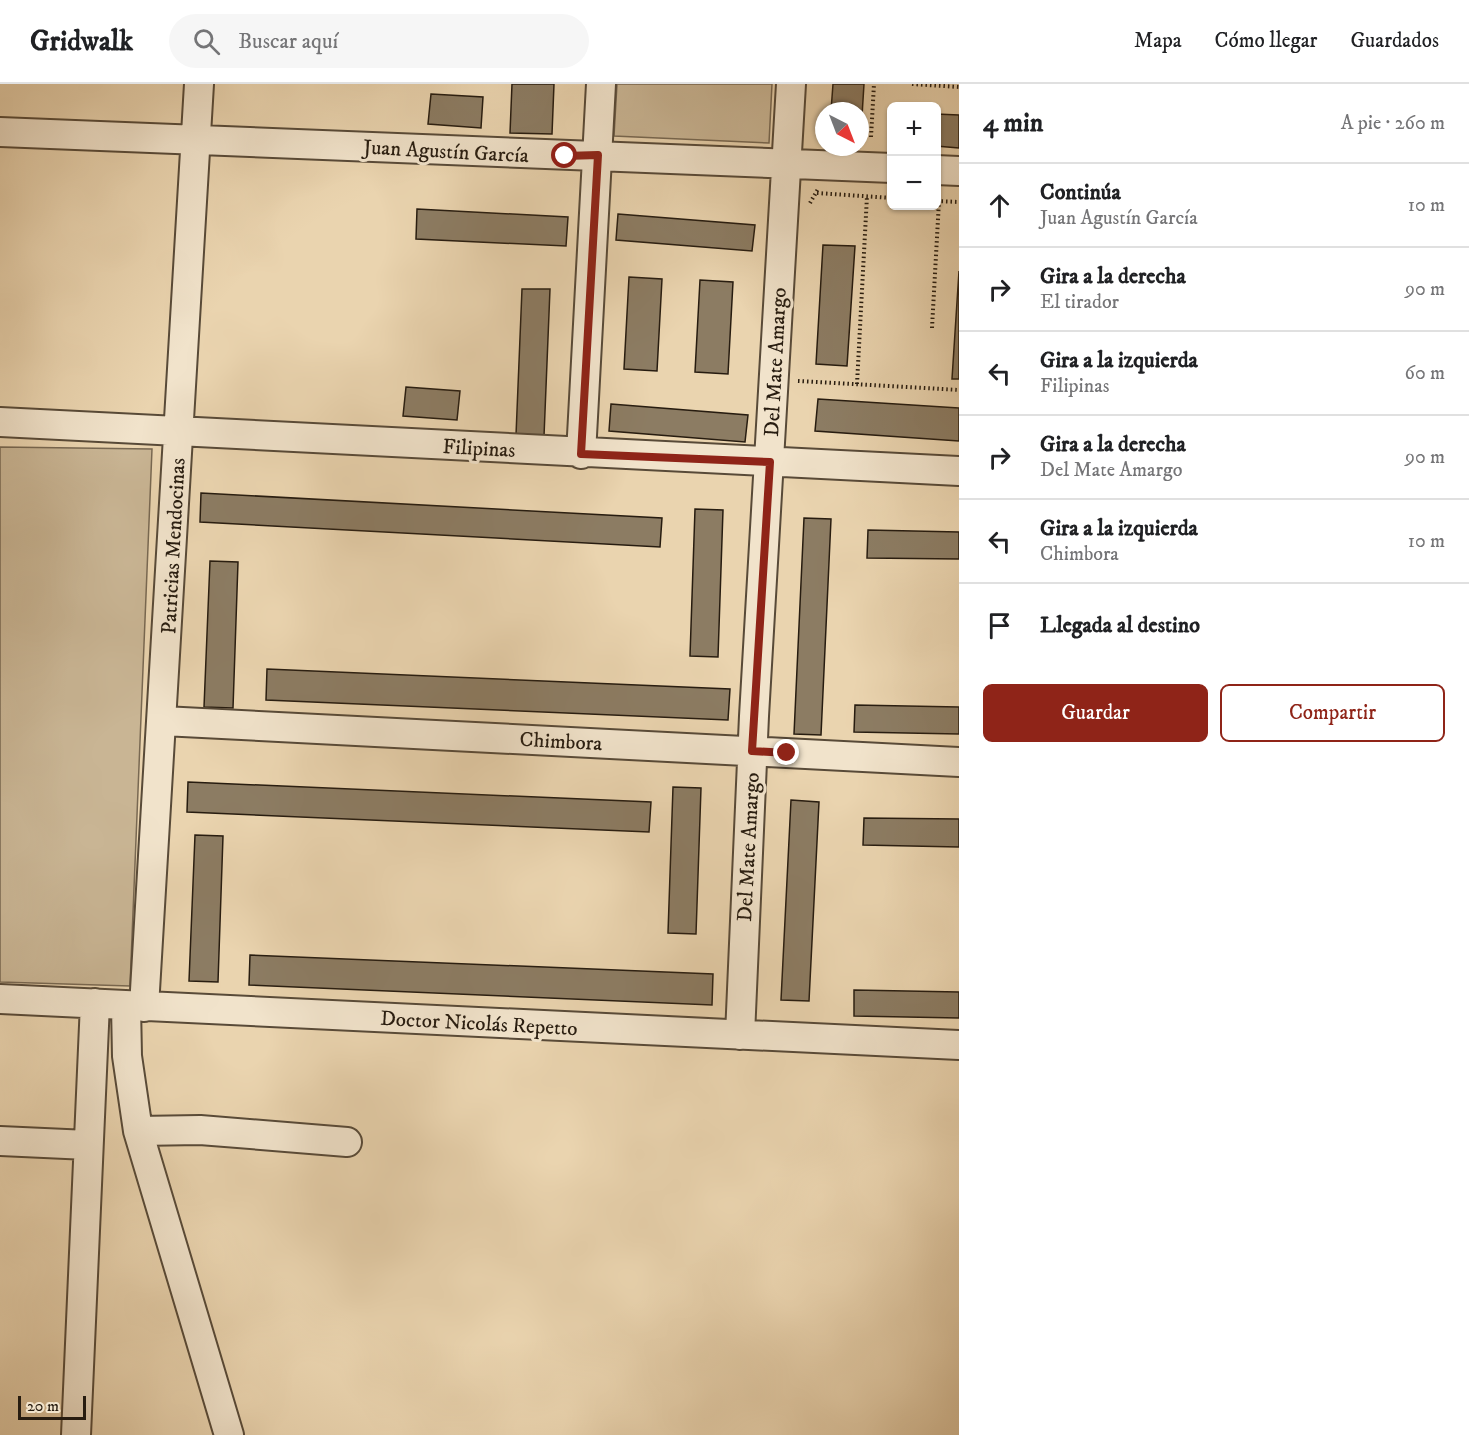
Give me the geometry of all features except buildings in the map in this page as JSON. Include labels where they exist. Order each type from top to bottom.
[{"type":"street","name":"Patricias Mendocinas","points":[[199,84],[163,721],[135,1006],[127,1056],[138,1131],[229,1435]]},
{"type":"street","points":[[581,454],[601,84]]},
{"type":"street","name":"Del Mate Amargo","points":[[740,1035],[752,751],[791,84]]},
{"type":"street","name":"Juan Agustín García","points":[[0,132],[887,168]]},
{"type":"street","points":[[941,170],[959,171]]},
{"type":"street","name":"Filipinas","points":[[0,422],[179,430],[581,454],[959,471]]},
{"type":"street","name":"Chimbora","points":[[163,721],[959,762]]},
{"type":"street","name":"Doctor Nicolás Repetto","points":[[0,999],[959,1045]]},
{"type":"street","points":[[76,1435],[94,1003]]},
{"type":"street","points":[[138,1131],[200,1130],[348,1142]]},
{"type":"street","points":[[0,1141],[88,1145]]},
{"type":"path","points":[[871,137],[874,84]]},
{"type":"path","points":[[912,84],[959,87]]},
{"type":"path","points":[[817,193],[887,198]]},
{"type":"path","points":[[857,384],[867,196]]},
{"type":"path","points":[[941,201],[959,202]]},
{"type":"path","points":[[932,328],[938,210]]},
{"type":"path","points":[[793,380],[959,390]]},
{"type":"shaded area","points":[[617,84],[772,84],[769,143],[614,136]]},
{"type":"shaded area","points":[[0,447],[152,449],[130,986],[0,982]]},
{"type":"route","points":[[565,156],[598,155],[581,454],[770,462],[752,751],[787,753]]}]
